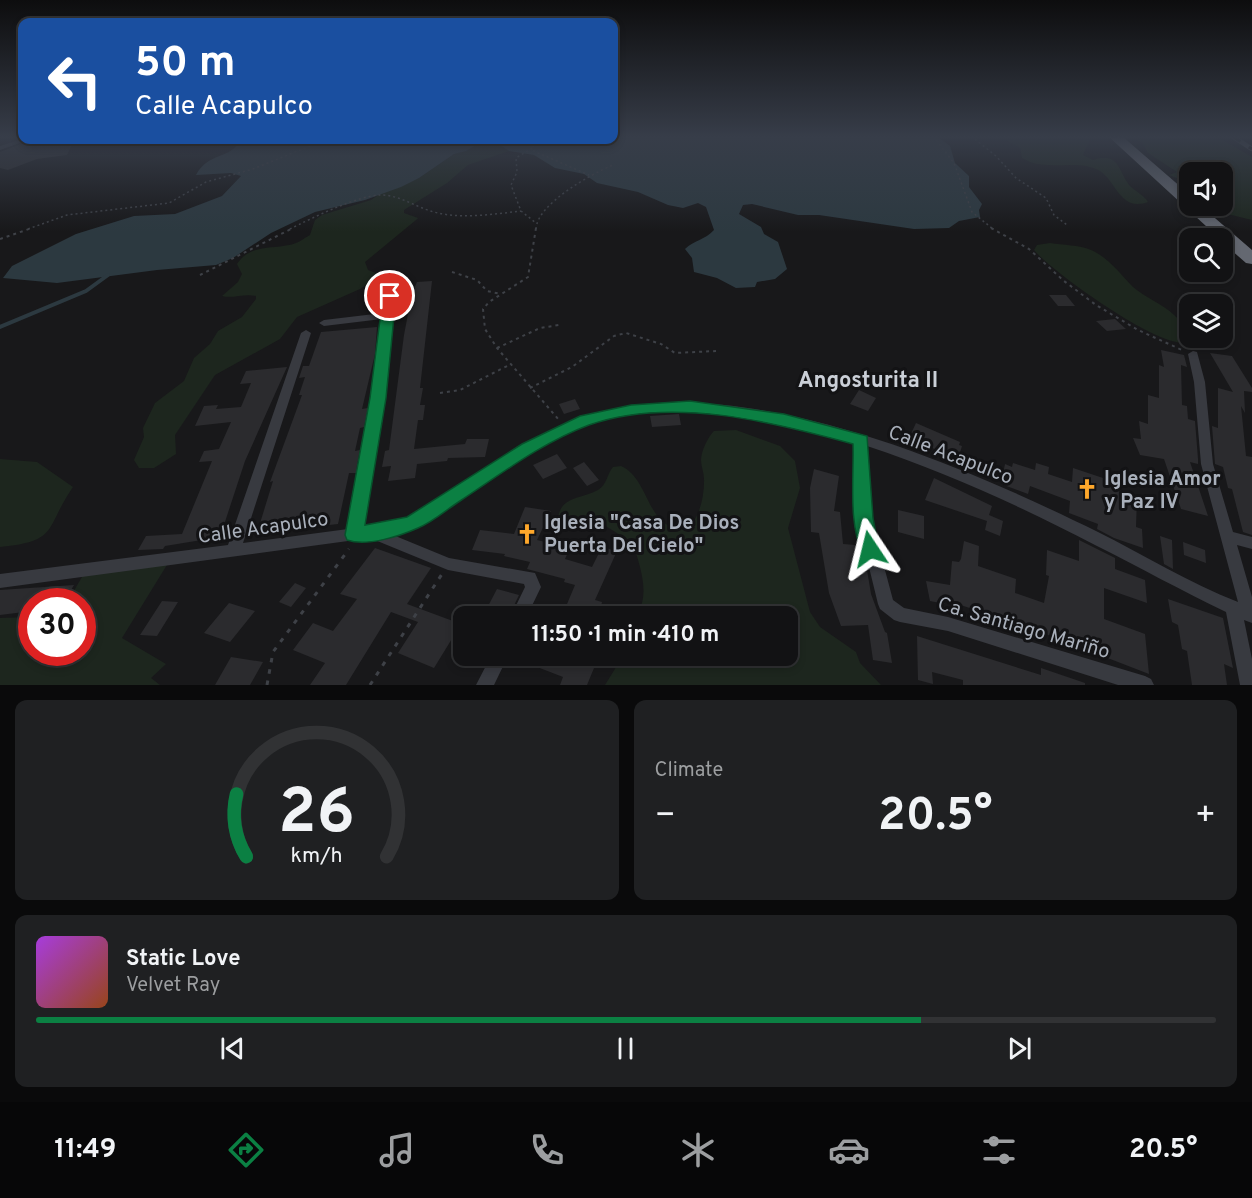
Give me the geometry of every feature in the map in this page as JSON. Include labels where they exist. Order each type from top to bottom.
[{"type":"highway","points":[[1150,168],[1252,259]]},
{"type":"street","points":[[390,296],[362,534],[448,564],[530,578],[533,587],[524,606]]},
{"type":"street","points":[[324,323],[387,315]]},
{"type":"street","points":[[233,551],[306,333]]},
{"type":"street","points":[[1193,354],[1203,392],[1203,443],[1250,615]]},
{"type":"street","name":"Calle Acapulco","points":[[0,581],[362,534],[413,522],[528,448],[585,420],[616,412],[690,407],[784,420],[861,440],[943,469],[1018,501],[1250,615]]},
{"type":"street","name":"Ca. Santiago Mariño","points":[[861,440],[864,518],[886,604],[892,611],[900,615],[948,624],[1145,685]]},
{"type":"street","points":[[1227,536],[1252,543]]},
{"type":"street","points":[[1233,607],[1249,685]]},
{"type":"street","points":[[485,685],[495,666]]},
{"type":"path","points":[[0,239],[68,215],[169,203],[206,183],[256,168]]},
{"type":"path","points":[[517,168],[511,185],[521,211],[536,223]]},
{"type":"path","points":[[571,168],[589,175]]},
{"type":"path","points":[[566,429],[554,411],[530,388],[497,348],[485,329],[483,309],[529,274],[536,243],[536,223],[543,216],[546,208],[569,187],[606,168]]},
{"type":"path","points":[[956,168],[972,212],[982,221],[1024,246],[1049,270],[1090,300],[1148,335],[1193,354]]},
{"type":"path","points":[[1008,168],[1016,178],[1046,198],[1054,215],[1067,225]]},
{"type":"path","points":[[200,275],[323,212],[379,195],[398,198],[425,210],[441,214],[490,215],[521,211]]},
{"type":"path","points":[[452,272],[477,280],[487,291],[501,294]]},
{"type":"path","points":[[497,348],[533,331],[559,325]]},
{"type":"path","points":[[530,388],[572,367],[615,336],[626,333],[661,344],[675,353],[716,351]]},
{"type":"path","points":[[440,393],[459,390],[511,364]]},
{"type":"path","points":[[267,685],[273,652],[362,534]]},
{"type":"path","points":[[369,685],[448,564]]},
{"type":"shaded area","points":[[200,168],[434,168],[401,187],[365,200],[315,212],[271,233],[233,258],[216,265],[57,283],[3,278],[12,266],[76,234],[134,216],[175,214],[222,196],[241,176],[231,173],[196,175]]},
{"type":"shaded area","points":[[434,168],[465,168],[447,183],[404,210],[404,213],[418,218],[365,262],[368,270],[381,275],[360,289],[297,317],[280,339],[215,375],[175,435],[176,454],[154,468],[139,468],[134,460],[144,437],[143,428],[155,403],[184,381],[194,358],[210,344],[218,331],[242,317],[256,299],[256,296],[252,295],[222,296],[238,282],[242,274],[237,264],[242,258],[260,249],[297,242],[310,235],[315,220],[322,215],[371,200],[384,191],[419,178]]},
{"type":"shaded area","points":[[555,168],[960,168],[969,176],[969,187],[982,204],[979,210],[980,217],[959,221],[949,228],[914,229],[819,215],[798,215],[752,204],[743,205],[739,214],[761,227],[764,234],[778,242],[787,269],[775,279],[757,282],[755,287],[736,288],[717,278],[694,272],[692,258],[685,249],[714,230],[706,207],[698,203],[683,208],[668,205],[638,192],[597,183],[584,174]]},
{"type":"shaded area","points":[[1094,168],[1119,168],[1130,186],[1148,202],[1131,203],[1100,171]]},
{"type":"shaded area","points":[[1171,168],[1179,168],[1179,179],[1169,175],[1177,172]]},
{"type":"shaded area","points":[[1233,168],[1252,168],[1252,220],[1233,215]]},
{"type":"shaded area","points":[[1050,243],[1076,246],[1086,248],[1103,257],[1133,287],[1175,316],[1179,321],[1179,341],[1154,334],[1083,291],[1034,250],[1037,245]]},
{"type":"shaded area","points":[[736,430],[780,446],[795,461],[800,488],[788,528],[810,612],[820,627],[856,652],[860,663],[881,685],[605,685],[617,666],[798,666],[798,606],[641,606],[643,580],[633,543],[591,517],[570,523],[558,518],[563,506],[573,499],[598,490],[613,467],[621,466],[634,476],[661,520],[672,528],[681,529],[688,526],[695,520],[699,511],[704,489],[702,453],[714,431]]},
{"type":"shaded area","points":[[0,459],[37,462],[73,487],[48,530],[33,541],[0,547]]},
{"type":"shaded area","points":[[170,560],[122,638],[166,664],[151,678],[160,685],[0,685],[0,618],[18,617],[18,666],[96,666],[96,588],[76,588],[86,570]]},
{"type":"building","points":[[432,281],[420,388],[423,388],[420,405],[425,405],[423,420],[418,420],[414,449],[465,444],[467,439],[489,439],[485,457],[448,458],[447,461],[417,464],[415,478],[388,481],[391,466],[382,467],[385,451],[389,450],[404,335],[412,293],[417,282]]},
{"type":"building","points":[[1049,295],[1066,295],[1075,306],[1058,306]]},
{"type":"building","points":[[1115,319],[1126,329],[1107,331],[1096,321]]},
{"type":"building","points":[[377,327],[375,354],[362,409],[368,408],[364,427],[360,428],[355,451],[360,450],[356,473],[349,473],[338,524],[257,533],[273,481],[270,482],[302,395],[299,395],[305,377],[299,378],[303,366],[309,366],[321,332]]},
{"type":"building","points":[[1161,350],[1184,355],[1187,367],[1181,365],[1182,405],[1187,406],[1188,419],[1195,421],[1198,464],[1190,462],[1208,516],[1181,509],[1164,459],[1140,455],[1133,438],[1141,439],[1139,421],[1148,424],[1148,395],[1159,398],[1159,365],[1164,367]]},
{"type":"building","points":[[1210,353],[1232,356],[1252,388],[1252,392],[1244,391],[1245,413],[1241,406],[1246,456],[1252,457],[1252,535],[1243,532],[1232,489],[1228,488],[1223,467],[1215,464],[1212,426],[1218,428],[1218,388],[1233,392]]},
{"type":"building","points":[[287,367],[245,461],[220,537],[165,546],[163,549],[138,550],[146,536],[182,534],[212,461],[199,462],[204,451],[219,449],[231,422],[195,426],[204,406],[218,405],[216,409],[241,407],[251,383],[240,384],[246,371]]},
{"type":"building","points":[[859,390],[876,398],[868,411],[850,404]]},
{"type":"building","points":[[575,399],[580,409],[564,414],[559,404]]},
{"type":"building","points":[[679,414],[681,425],[652,427],[650,416]]},
{"type":"building","points":[[916,423],[960,442],[959,445],[962,446],[958,459],[909,438]]},
{"type":"building","points":[[557,454],[567,468],[543,479],[533,465]]},
{"type":"building","points":[[584,462],[599,480],[587,486],[573,468]]},
{"type":"building","points":[[1013,463],[1035,470],[1036,463],[1049,467],[1048,474],[1072,482],[1073,468],[1103,478],[1103,483],[1137,497],[1136,527],[1142,529],[1143,548],[1114,538],[1097,529],[1098,524],[1069,513],[1070,501],[1030,486],[1028,494],[1001,484],[1005,464],[1012,467]]},
{"type":"building","points":[[814,469],[839,476],[834,511],[840,512],[843,544],[855,545],[859,570],[867,570],[871,594],[887,633],[892,663],[873,660],[868,625],[841,626],[829,593],[819,533],[811,532],[810,488]]},
{"type":"building","points":[[934,478],[992,506],[989,515],[1003,521],[1000,536],[985,530],[987,521],[925,500]]},
{"type":"building","points":[[525,507],[551,511],[537,540],[570,548],[565,559],[592,567],[602,547],[617,551],[595,600],[602,602],[601,606],[566,606],[575,585],[564,582],[565,579],[527,569],[530,562],[504,556],[505,554],[472,550],[480,530],[514,534]]},
{"type":"building","points":[[898,510],[924,516],[924,539],[898,532]]},
{"type":"building","points":[[1160,536],[1172,540],[1173,569],[1164,564]]},
{"type":"building","points":[[1079,540],[1115,558],[1115,569],[1145,580],[1147,603],[1104,588],[1104,619],[1145,634],[1149,674],[1025,626],[1025,636],[978,619],[979,611],[945,600],[945,604],[930,601],[926,581],[950,585],[952,561],[959,562],[961,559],[964,541],[979,546],[978,566],[1016,579],[1015,593],[1044,603],[1049,576],[1046,575],[1047,550],[1079,561]]},
{"type":"building","points":[[1183,542],[1205,550],[1206,563],[1184,555]]},
{"type":"building","points":[[375,548],[431,568],[407,604],[453,621],[453,637],[434,668],[398,653],[418,622],[391,612],[346,685],[310,685],[325,663],[293,650],[313,623],[333,631],[357,599],[340,594]]},
{"type":"building","points":[[295,583],[306,588],[291,607],[279,602]]},
{"type":"building","points":[[74,585],[72,588],[30,588]]},
{"type":"building","points":[[18,589],[18,613],[0,615],[0,590]]},
{"type":"building","points":[[497,589],[519,595],[514,606],[488,606]]},
{"type":"building","points":[[1168,599],[1223,618],[1233,668],[1224,664],[1227,685],[1192,685],[1187,651],[1182,649],[1178,625],[1172,622]]},
{"type":"building","points":[[162,601],[178,602],[157,636],[140,635]]},
{"type":"building","points":[[229,603],[255,611],[230,642],[204,633]]},
{"type":"building","points":[[917,636],[1041,675],[1041,668],[1085,683],[1085,685],[963,685],[963,680],[932,672],[933,684],[918,680]]},
{"type":"building","points":[[231,657],[263,662],[250,685],[215,685]]},
{"type":"building","points":[[535,666],[595,666],[587,685],[560,685],[563,677]]},
{"type":"waterway","points":[[0,327],[86,291],[108,275]]},
{"type":"place","name":"Iglesia Amor y Paz IV","points":[[1087,489]]},
{"type":"place","name":"Iglesia \"Casa De Dios Puerta Del Cielo\"","points":[[527,534]]},
{"type":"district","name":"Angosturita II","points":[[868,379]]},
{"type":"route","points":[[390,296],[378,398],[354,535],[405,526],[421,518],[528,448],[585,420],[631,410],[690,407],[736,411],[784,420],[861,440],[864,518],[870,549]]}]
